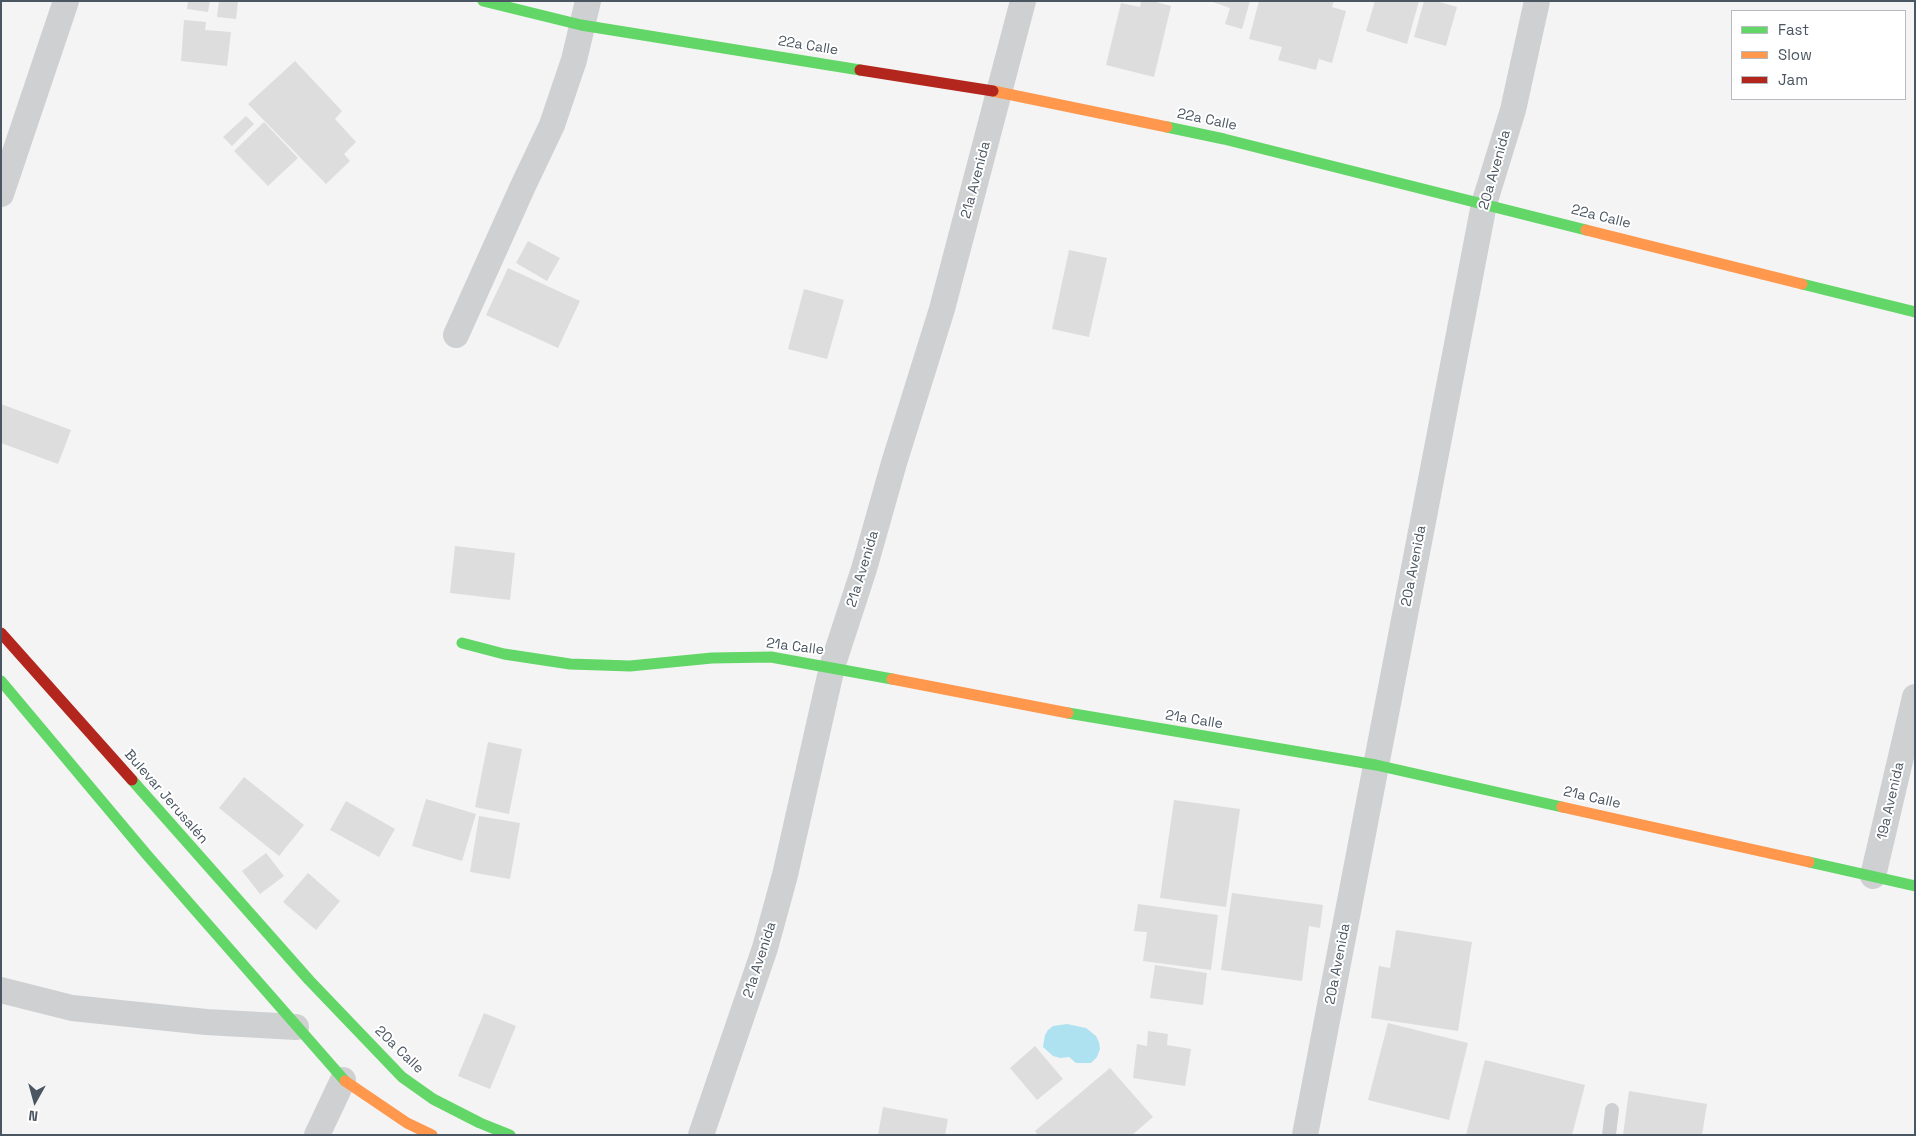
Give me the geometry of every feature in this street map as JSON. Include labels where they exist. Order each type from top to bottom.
[{"type":"street","points":[[2,187],[66,1]]},
{"type":"street","name":"22a Calle","points":[[483,1],[584,13],[999,92],[1224,139],[1915,312]]},
{"type":"street","name":"21a Avenida","points":[[701,1135],[765,948],[785,875],[832,667],[864,569],[942,309],[1023,1]]},
{"type":"street","name":"20a Avenida","points":[[1305,1135],[1484,204],[1513,110],[1538,1]]},
{"type":"street","points":[[456,335],[519,194],[552,126],[574,60],[584,13]]},
{"type":"street","name":"Bulevar Jerusalén","points":[[1,633],[309,980]]},
{"type":"street","name":"21a Calle","points":[[462,642],[504,654],[570,664],[630,666],[712,658],[771,657],[832,667],[1101,720],[1376,765],[1915,886]]},
{"type":"street","points":[[1,681],[146,855],[343,1080],[407,1123],[432,1135]]},
{"type":"street","name":"19a Avenida","points":[[1873,876],[1915,697]]},
{"type":"street","name":"20a Calle","points":[[309,980],[402,1076],[433,1099],[480,1123],[510,1135]]},
{"type":"street","points":[[1,990],[72,1008],[206,1022],[296,1027]]},
{"type":"street","points":[[317,1135],[343,1080]]},
{"type":"lane","points":[[1609,1135],[1612,1110]]},
{"type":"water","points":[[1067,1024],[1086,1028],[1096,1036],[1100,1049],[1097,1057],[1091,1063],[1076,1063],[1069,1057],[1060,1058],[1053,1056],[1043,1047],[1048,1030],[1053,1026]]},
{"type":"building","points":[[188,1],[210,1],[208,12],[187,9]]},
{"type":"building","points":[[219,1],[238,1],[236,19],[217,17]]},
{"type":"building","points":[[1141,1],[1152,1],[1171,6],[1154,77],[1106,65],[1121,3],[1140,7]]},
{"type":"building","points":[[1210,1],[1250,1],[1242,29],[1225,24],[1230,8]]},
{"type":"building","points":[[1259,1],[1334,1],[1332,7],[1346,11],[1332,63],[1319,59],[1316,70],[1278,60],[1282,47],[1249,39]]},
{"type":"building","points":[[1375,1],[1419,1],[1407,44],[1366,31]]},
{"type":"building","points":[[1424,1],[1436,1],[1457,7],[1446,46],[1414,37]]},
{"type":"building","points":[[184,20],[206,22],[205,30],[231,32],[227,66],[181,61]]},
{"type":"building","points":[[295,61],[342,111],[335,119],[356,142],[344,154],[350,161],[326,184],[248,104]]},
{"type":"building","points":[[246,116],[254,124],[232,146],[223,137]]},
{"type":"building","points":[[264,122],[298,158],[268,186],[234,151]]},
{"type":"building","points":[[528,241],[560,258],[547,281],[516,263]]},
{"type":"building","points":[[1069,250],[1107,258],[1089,337],[1052,329]]},
{"type":"building","points":[[508,268],[580,301],[558,348],[486,315]]},
{"type":"building","points":[[804,289],[844,300],[827,359],[788,349]]},
{"type":"building","points":[[1,404],[71,430],[58,464],[1,443]]},
{"type":"building","points":[[455,546],[515,553],[510,600],[450,593]]},
{"type":"building","points":[[488,742],[522,749],[509,814],[475,807]]},
{"type":"building","points":[[244,777],[304,825],[279,856],[219,808]]},
{"type":"building","points":[[426,799],[476,814],[462,861],[412,846]]},
{"type":"building","points":[[1174,800],[1240,809],[1226,907],[1160,898]]},
{"type":"building","points":[[346,801],[395,829],[379,857],[330,830]]},
{"type":"building","points":[[479,816],[520,823],[510,879],[470,872]]},
{"type":"building","points":[[266,853],[284,876],[260,894],[242,871]]},
{"type":"building","points":[[308,873],[340,901],[316,930],[283,902]]},
{"type":"building","points":[[1232,893],[1323,905],[1320,928],[1309,926],[1302,981],[1221,970]]},
{"type":"building","points":[[1138,904],[1218,915],[1211,970],[1143,961],[1147,932],[1134,931]]},
{"type":"building","points":[[1396,930],[1472,942],[1458,1031],[1371,1018],[1379,966],[1390,968]]},
{"type":"building","points":[[1155,965],[1207,973],[1203,1005],[1150,998]]},
{"type":"building","points":[[484,1013],[516,1026],[490,1089],[458,1076]]},
{"type":"building","points":[[1388,1023],[1468,1043],[1449,1120],[1368,1100]]},
{"type":"building","points":[[1148,1031],[1168,1034],[1167,1045],[1191,1049],[1185,1086],[1133,1078],[1137,1044],[1147,1046]]},
{"type":"building","points":[[1035,1046],[1063,1079],[1037,1100],[1010,1068]]},
{"type":"building","points":[[1485,1060],[1585,1085],[1572,1135],[1466,1135]]},
{"type":"building","points":[[1110,1068],[1153,1117],[1132,1135],[1038,1135],[1035,1131]]},
{"type":"building","points":[[1629,1091],[1707,1104],[1702,1135],[1623,1135]]},
{"type":"building","points":[[883,1107],[948,1119],[945,1135],[878,1135]]},
{"type":"traffic: fast","points":[[483,1],[581,25],[860,70]]},
{"type":"traffic: fast","points":[[1167,127],[1224,139],[1586,230]]},
{"type":"traffic: fast","points":[[1802,284],[1915,312]]},
{"type":"traffic: fast","points":[[462,643],[504,654],[570,664],[630,666],[712,658],[771,657],[892,679]]},
{"type":"traffic: fast","points":[[1,681],[147,855],[345,1081]]},
{"type":"traffic: fast","points":[[1068,713],[1376,765],[1562,807]]},
{"type":"traffic: fast","points":[[132,780],[309,980],[402,1077],[433,1099],[480,1123],[510,1135]]},
{"type":"traffic: fast","points":[[1809,862],[1915,886]]},
{"type":"traffic: slow","points":[[993,91],[1167,127]]},
{"type":"traffic: slow","points":[[1586,230],[1802,284]]},
{"type":"traffic: slow","points":[[892,679],[1068,713]]},
{"type":"traffic: slow","points":[[1562,807],[1809,862]]},
{"type":"traffic: slow","points":[[345,1081],[407,1123],[432,1135]]},
{"type":"traffic: jam","points":[[860,70],[993,91]]},
{"type":"traffic: jam","points":[[1,633],[132,780]]}]
